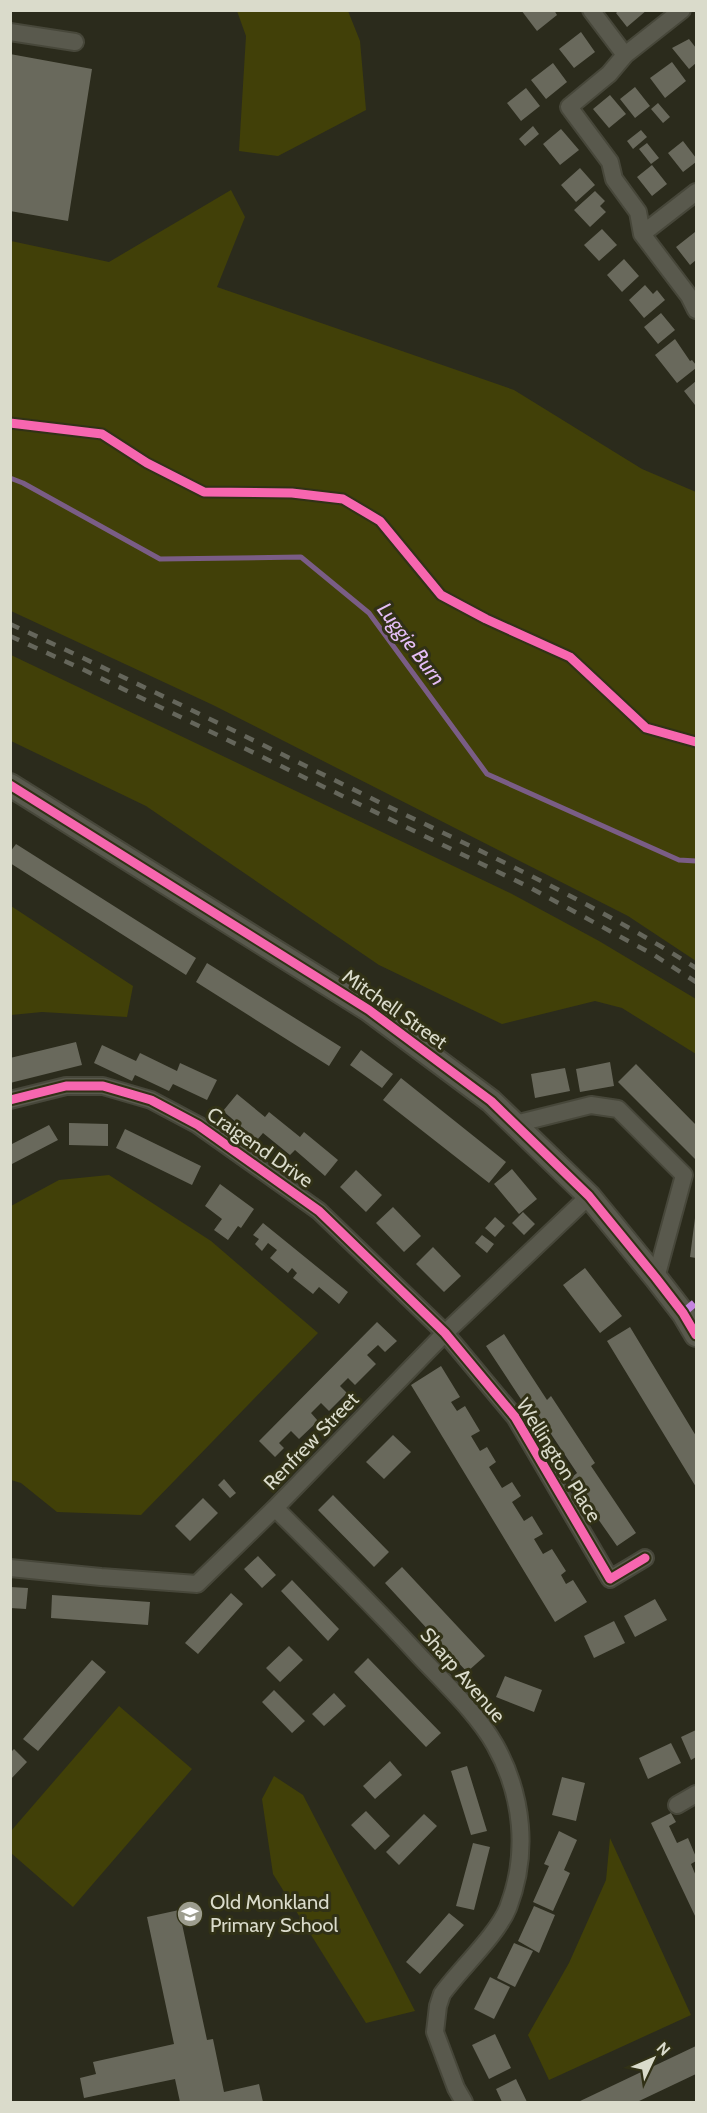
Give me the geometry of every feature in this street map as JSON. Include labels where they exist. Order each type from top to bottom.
[{"type":"street","points":[[591,10],[625,56]]},
{"type":"street","points":[[682,10],[625,56],[609,75],[569,107],[610,162],[614,179],[638,212],[642,234],[689,296],[696,309]]},
{"type":"street","points":[[10,32],[75,42]]},
{"type":"street","points":[[642,234],[696,192]]},
{"type":"street","name":"Mitchell Street","points":[[10,785],[369,1010],[491,1101],[589,1197],[656,1278],[683,1313],[696,1335]]},
{"type":"street","name":"Craigend Drive","points":[[10,1100],[66,1086],[103,1086],[151,1100],[178,1113],[319,1211],[445,1333]]},
{"type":"street","points":[[514,1124],[591,1105],[618,1109],[684,1175],[656,1278]]},
{"type":"street","name":"Renfrew Street","points":[[10,1568],[197,1584],[275,1508],[445,1333],[589,1197]]},
{"type":"street","name":"Wellington Place","points":[[445,1333],[515,1417],[610,1579],[645,1558]]},
{"type":"street","name":"Sharp Avenue","points":[[275,1508],[378,1611],[476,1718],[494,1744],[514,1792],[520,1816],[520,1860],[517,1879],[507,1909],[496,1929],[442,1994],[438,2006],[435,2032],[464,2103]]},
{"type":"street","points":[[677,1805],[696,1794]]},
{"type":"shaded area","points":[[237,11],[348,11],[360,41],[366,110],[278,156],[239,151],[246,36]]},
{"type":"shaded area","points":[[231,190],[245,217],[217,287],[514,390],[642,469],[696,492],[696,961],[628,916],[213,705],[11,611],[11,241],[109,262]]},
{"type":"shaded area","points":[[11,655],[512,894],[599,941],[696,999],[696,1054],[622,1008],[595,1001],[502,1024],[379,965],[146,806],[11,741]]},
{"type":"shaded area","points":[[11,906],[133,986],[127,1017],[42,1012],[11,1015]]},
{"type":"shaded area","points":[[109,1175],[211,1241],[318,1333],[141,1515],[57,1512],[21,1483],[11,1480],[11,1206],[59,1180]]},
{"type":"shaded area","points":[[119,1706],[192,1769],[73,1907],[11,1853],[11,1831]]},
{"type":"shaded area","points":[[274,1776],[303,1795],[415,2011],[366,2023],[273,1874],[262,1799]]},
{"type":"shaded area","points":[[610,1838],[691,2015],[549,2080],[528,2035],[569,1963],[606,1880]]},
{"type":"building","points":[[521,10],[554,10],[557,15],[537,31]]},
{"type":"building","points":[[619,10],[647,10],[627,27],[616,13]]},
{"type":"building","points":[[581,32],[595,52],[574,68],[559,49]]},
{"type":"building","points":[[689,39],[696,48],[696,63],[689,69],[672,48]]},
{"type":"building","points":[[10,54],[92,69],[68,221],[10,211]]},
{"type":"building","points":[[672,62],[686,81],[665,98],[650,78]]},
{"type":"building","points":[[553,63],[567,82],[546,99],[531,80]]},
{"type":"building","points":[[635,87],[650,106],[635,118],[620,99]]},
{"type":"building","points":[[526,88],[540,106],[521,121],[507,103]]},
{"type":"building","points":[[610,95],[626,114],[609,128],[593,109]]},
{"type":"building","points":[[658,103],[670,117],[663,123],[651,109]]},
{"type":"building","points":[[533,126],[539,134],[525,146],[519,139]]},
{"type":"building","points":[[561,129],[579,150],[560,165],[543,144]]},
{"type":"building","points":[[641,130],[647,137],[633,149],[627,141]]},
{"type":"building","points":[[683,141],[696,158],[696,162],[683,172],[668,153]]},
{"type":"building","points":[[647,143],[659,158],[651,164],[639,149]]},
{"type":"building","points":[[652,165],[667,184],[652,196],[637,177]]},
{"type":"building","points":[[580,168],[595,185],[576,202],[561,185]]},
{"type":"building","points":[[595,191],[605,201],[600,206],[606,212],[590,227],[574,210]]},
{"type":"building","points":[[602,229],[617,245],[599,261],[584,245]]},
{"type":"building","points":[[695,232],[696,260],[690,265],[676,247]]},
{"type":"building","points":[[624,259],[639,276],[622,292],[607,275]]},
{"type":"building","points":[[645,285],[653,294],[657,290],[665,300],[644,318],[629,300]]},
{"type":"building","points":[[661,313],[675,330],[658,344],[644,327]]},
{"type":"building","points":[[675,339],[690,361],[692,360],[696,365],[696,368],[677,383],[655,355]]},
{"type":"building","points":[[696,381],[696,404],[695,405],[684,391]]},
{"type":"building","points":[[16,844],[196,958],[186,975],[10,863],[10,852]]},
{"type":"building","points":[[207,963],[341,1047],[329,1066],[196,982]]},
{"type":"building","points":[[76,1042],[82,1065],[10,1083],[10,1058]]},
{"type":"building","points":[[102,1045],[136,1061],[140,1053],[177,1071],[180,1063],[217,1080],[207,1100],[173,1084],[169,1091],[135,1075],[132,1081],[94,1063]]},
{"type":"building","points":[[361,1050],[393,1074],[382,1088],[350,1065]]},
{"type":"building","points":[[610,1062],[614,1086],[580,1092],[576,1069]]},
{"type":"building","points":[[636,1064],[696,1125],[696,1160],[618,1082]]},
{"type":"building","points":[[565,1068],[570,1091],[535,1098],[531,1074]]},
{"type":"building","points":[[401,1078],[506,1162],[489,1183],[383,1100]]},
{"type":"building","points":[[237,1094],[265,1117],[269,1112],[300,1137],[304,1132],[338,1160],[325,1176],[295,1150],[290,1155],[263,1133],[257,1140],[223,1111]]},
{"type":"building","points":[[69,1123],[108,1124],[108,1146],[69,1145]]},
{"type":"building","points":[[49,1125],[58,1140],[10,1165],[10,1145]]},
{"type":"building","points":[[125,1129],[201,1166],[192,1185],[116,1148]]},
{"type":"building","points":[[512,1169],[537,1199],[519,1214],[494,1184]]},
{"type":"building","points":[[356,1170],[382,1195],[366,1212],[340,1187]]},
{"type":"building","points":[[220,1184],[254,1209],[241,1228],[238,1226],[228,1240],[214,1230],[222,1219],[205,1206]]},
{"type":"building","points":[[393,1207],[421,1236],[404,1252],[376,1223]]},
{"type":"building","points":[[523,1212],[535,1224],[524,1235],[512,1223]]},
{"type":"building","points":[[495,1217],[505,1226],[495,1237],[485,1228]]},
{"type":"building","points":[[696,1218],[696,1258],[690,1257]]},
{"type":"building","points":[[263,1223],[348,1292],[339,1304],[319,1287],[313,1294],[293,1278],[297,1273],[292,1268],[288,1273],[270,1258],[277,1250],[268,1243],[262,1251],[255,1244],[259,1239],[253,1235]]},
{"type":"building","points":[[482,1235],[494,1244],[487,1253],[475,1243]]},
{"type":"building","points":[[433,1247],[461,1276],[444,1292],[416,1264]]},
{"type":"building","points":[[585,1268],[622,1316],[600,1333],[563,1285]]},
{"type":"building","points":[[377,1322],[397,1341],[385,1352],[378,1345],[367,1355],[376,1364],[355,1385],[348,1378],[340,1386],[347,1393],[329,1411],[321,1403],[311,1413],[318,1421],[299,1439],[291,1431],[279,1443],[284,1448],[275,1457],[259,1441]]},
{"type":"building","points":[[630,1327],[696,1436],[696,1487],[607,1341]]},
{"type":"building","points":[[504,1334],[547,1400],[551,1396],[595,1463],[591,1466],[636,1533],[617,1546],[570,1479],[577,1473],[535,1410],[530,1413],[486,1346]]},
{"type":"building","points":[[441,1366],[460,1397],[451,1402],[457,1411],[465,1406],[480,1431],[471,1436],[480,1451],[487,1447],[496,1462],[489,1467],[502,1488],[512,1482],[521,1496],[512,1502],[524,1521],[532,1516],[543,1534],[534,1539],[543,1554],[552,1549],[566,1571],[561,1575],[566,1584],[573,1580],[587,1602],[555,1622],[411,1385]]},
{"type":"building","points":[[393,1435],[411,1452],[384,1479],[366,1462]]},
{"type":"building","points":[[224,1479],[236,1493],[230,1498],[218,1485]]},
{"type":"building","points":[[333,1495],[389,1552],[374,1567],[318,1510]]},
{"type":"building","points":[[203,1498],[218,1513],[190,1541],[175,1526]]},
{"type":"building","points":[[258,1556],[276,1575],[262,1588],[244,1569]]},
{"type":"building","points":[[402,1567],[485,1656],[467,1672],[385,1583]]},
{"type":"building","points":[[292,1580],[339,1629],[328,1641],[281,1591]]},
{"type":"building","points":[[10,1587],[28,1588],[26,1609],[10,1608]]},
{"type":"building","points":[[231,1593],[243,1604],[198,1654],[185,1643]]},
{"type":"building","points":[[52,1595],[150,1602],[148,1625],[51,1618]]},
{"type":"building","points":[[655,1599],[667,1620],[635,1637],[624,1616]]},
{"type":"building","points":[[614,1621],[625,1643],[594,1658],[584,1636]]},
{"type":"building","points":[[289,1646],[303,1660],[280,1682],[266,1668]]},
{"type":"building","points":[[368,1658],[441,1733],[426,1747],[354,1672]]},
{"type":"building","points":[[92,1660],[106,1672],[38,1751],[23,1739]]},
{"type":"building","points":[[505,1676],[542,1690],[534,1712],[496,1697]]},
{"type":"building","points":[[274,1690],[305,1721],[292,1733],[262,1702]]},
{"type":"building","points":[[334,1693],[346,1706],[324,1726],[312,1714]]},
{"type":"building","points":[[696,1730],[696,1757],[691,1760],[681,1737]]},
{"type":"building","points":[[671,1743],[681,1763],[648,1779],[639,1758]]},
{"type":"building","points":[[14,1749],[27,1762],[10,1780],[10,1753]]},
{"type":"building","points":[[390,1761],[402,1775],[375,1799],[363,1786]]},
{"type":"building","points":[[467,1766],[487,1831],[471,1835],[451,1771]]},
{"type":"building","points":[[562,1777],[585,1783],[576,1821],[552,1815]]},
{"type":"building","points":[[366,1811],[390,1836],[375,1850],[351,1825]]},
{"type":"building","points":[[671,1813],[676,1822],[669,1826],[677,1843],[688,1838],[696,1857],[696,1861],[691,1864],[696,1876],[696,1918],[651,1823]]},
{"type":"building","points":[[424,1814],[437,1826],[399,1865],[386,1852]]},
{"type":"building","points":[[559,1831],[577,1840],[564,1870],[570,1873],[553,1911],[533,1902],[549,1866],[544,1864]]},
{"type":"building","points":[[473,1843],[490,1847],[474,1910],[456,1906]]},
{"type":"building","points":[[534,1906],[555,1915],[539,1953],[518,1941]]},
{"type":"building","points":[[179,1910],[207,2040],[213,2039],[224,2092],[259,2084],[263,2102],[180,2102],[175,2079],[84,2098],[80,2078],[96,2074],[93,2062],[174,2044],[147,1917]]},
{"type":"building","points":[[449,1913],[464,1925],[420,1974],[406,1962]]},
{"type":"building","points":[[514,1943],[533,1951],[515,1987],[497,1978]]},
{"type":"building","points":[[490,1977],[510,1987],[494,2019],[474,2009]]},
{"type":"building","points":[[495,2034],[511,2068],[489,2079],[472,2045]]},
{"type":"building","points":[[696,2046],[696,2074],[637,2102],[578,2102]]},
{"type":"building","points":[[516,2079],[527,2102],[502,2102],[496,2089]]},
{"type":"waterway","name":"Luggie Burn","points":[[10,478],[160,559],[301,557],[369,613],[487,774],[679,860],[696,861]]},
{"type":"railway","points":[[10,624],[542,882],[620,923],[696,968]]},
{"type":"railway","points":[[10,636],[529,887],[654,955],[696,982]]},
{"type":"marked path","points":[[683,1313],[696,1302]]},
{"type":"cycle path","points":[[10,423],[102,434],[147,463],[204,492],[292,493],[343,499],[380,521],[441,595],[486,619],[570,657],[646,728],[696,742]]},
{"type":"cycle path","points":[[10,785],[369,1010],[491,1101],[589,1196],[683,1313],[696,1335]]},
{"type":"cycle path","points":[[10,1100],[66,1086],[103,1086],[151,1100],[198,1125],[319,1211],[445,1333],[515,1417],[610,1579],[645,1558]]},
{"type":"place","name":"Old Monkland Primary School","points":[[190,1914]]}]
